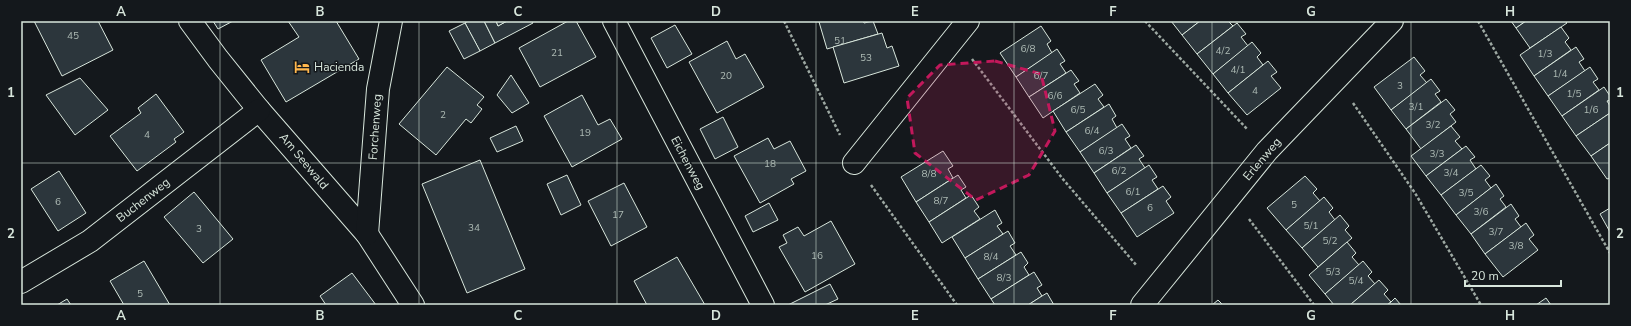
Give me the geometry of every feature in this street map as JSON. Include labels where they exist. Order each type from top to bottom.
[{"type":"street","name":"Am Seewald","points":[[190,21],[259,110],[367,234],[413,305]]},
{"type":"street","name":"Forchenweg","points":[[367,234],[378,89],[391,21]]},
{"type":"street","name":"Eichenweg","points":[[614,21],[763,305]]},
{"type":"street","name":"Erlenweg","points":[[1142,305],[1267,151],[1392,21]]},
{"type":"street","points":[[854,163],[964,25]]},
{"type":"street","name":"Buchenweg","points":[[21,282],[90,240],[259,110]]},
{"type":"path","points":[[1145,21],[1267,151]]},
{"type":"path","points":[[1478,21],[1610,253]]},
{"type":"path","points":[[964,25],[960,43],[1062,178],[1156,288]]},
{"type":"path","points":[[1336,78],[1415,193],[1481,305]]},
{"type":"path","points":[[1232,196],[1314,305]]},
{"type":"highlighted area","points":[[995,61],[1041,74],[1055,131],[1029,175],[976,200],[915,153],[907,98],[940,65]]},
{"type":"building","points":[[34,21],[98,21],[113,50],[62,76]]},
{"type":"building","points":[[213,21],[233,21],[218,29]]},
{"type":"building","points":[[288,21],[336,21],[359,59],[286,102],[261,60],[299,37]]},
{"type":"building","points":[[468,21],[484,21],[495,43],[480,51],[465,23]]},
{"type":"building","points":[[484,21],[496,21],[498,26],[507,21],[532,21],[533,23],[495,43]]},
{"type":"building","points":[[496,21],[507,21],[498,26]]},
{"type":"building","points":[[568,21],[576,21],[596,57],[540,87],[519,48]]},
{"type":"building","points":[[863,21],[864,23],[873,21],[878,34],[827,49],[819,22]]},
{"type":"building","points":[[1171,21],[1200,21],[1182,35]]},
{"type":"building","points":[[1200,21],[1228,21],[1233,26],[1197,54],[1182,35]]},
{"type":"building","points":[[1511,21],[1526,21],[1516,28]]},
{"type":"building","points":[[1526,21],[1565,21],[1567,23],[1530,48],[1516,28]]},
{"type":"building","points":[[465,23],[480,51],[464,59],[449,31]]},
{"type":"building","points":[[1237,23],[1246,34],[1241,37],[1248,46],[1213,74],[1197,54]]},
{"type":"building","points":[[675,25],[692,54],[667,68],[651,38]]},
{"type":"building","points":[[1041,26],[1051,41],[1047,44],[1052,53],[1016,77],[1000,53]]},
{"type":"building","points":[[1561,27],[1569,38],[1565,42],[1571,50],[1534,76],[1520,55]]},
{"type":"building","points":[[882,33],[887,48],[892,46],[899,66],[844,83],[833,47]]},
{"type":"building","points":[[727,41],[736,59],[745,54],[764,87],[717,113],[689,62]]},
{"type":"building","points":[[1252,42],[1261,53],[1257,57],[1263,65],[1228,93],[1213,74]]},
{"type":"building","points":[[1576,47],[1584,59],[1579,62],[1585,71],[1548,96],[1534,76]]},
{"type":"building","points":[[1057,49],[1065,61],[1060,64],[1066,73],[1029,97],[1016,77]]},
{"type":"building","points":[[1414,57],[1425,71],[1420,75],[1427,83],[1391,110],[1374,87]]},
{"type":"building","points":[[1268,61],[1277,72],[1271,76],[1281,88],[1247,115],[1228,93]]},
{"type":"building","points":[[447,67],[484,97],[477,105],[482,109],[471,123],[466,119],[436,155],[399,124]]},
{"type":"building","points":[[1590,67],[1598,79],[1593,82],[1599,90],[1562,116],[1548,96]]},
{"type":"building","points":[[1071,70],[1079,81],[1074,84],[1080,93],[1043,118],[1029,97]]},
{"type":"building","points":[[511,75],[529,103],[512,113],[497,95]]},
{"type":"building","points":[[80,78],[108,110],[75,135],[46,95]]},
{"type":"building","points":[[1431,79],[1440,91],[1435,94],[1441,102],[1406,129],[1391,110]]},
{"type":"building","points":[[1095,84],[1103,95],[1098,99],[1104,107],[1066,132],[1053,111]]},
{"type":"building","points":[[1604,87],[1610,96],[1610,100],[1607,101],[1610,106],[1610,113],[1576,136],[1562,116]]},
{"type":"building","points":[[156,94],[184,132],[174,139],[176,142],[137,171],[110,136],[141,113],[138,108]]},
{"type":"building","points":[[582,95],[598,125],[610,119],[622,139],[572,167],[544,116]]},
{"type":"building","points":[[1446,99],[1455,110],[1450,114],[1456,122],[1421,149],[1406,129]]},
{"type":"building","points":[[1109,104],[1116,116],[1112,119],[1117,128],[1080,152],[1066,132]]},
{"type":"building","points":[[1610,113],[1610,143],[1591,156],[1576,136]]},
{"type":"building","points":[[723,117],[738,147],[715,159],[700,129]]},
{"type":"building","points":[[1122,124],[1130,136],[1125,139],[1131,148],[1094,173],[1080,152]]},
{"type":"building","points":[[516,126],[523,141],[497,152],[490,138]]},
{"type":"building","points":[[1451,126],[1460,137],[1455,141],[1462,149],[1426,176],[1411,156]]},
{"type":"building","points":[[768,138],[774,149],[790,141],[806,171],[791,179],[794,184],[760,203],[734,156]]},
{"type":"building","points":[[1610,143],[1610,178],[1607,179],[1591,156]]},
{"type":"building","points":[[1136,145],[1144,156],[1139,159],[1145,168],[1107,193],[1094,173]]},
{"type":"building","points":[[1466,146],[1475,157],[1470,160],[1476,169],[1441,195],[1426,176]]},
{"type":"building","points":[[943,151],[953,166],[948,169],[953,178],[916,202],[901,177]]},
{"type":"building","points":[[480,160],[525,269],[467,293],[422,184]]},
{"type":"building","points":[[1149,165],[1157,177],[1152,180],[1158,189],[1121,213],[1107,193]]},
{"type":"building","points":[[1481,165],[1490,176],[1485,180],[1491,188],[1456,215],[1441,195]]},
{"type":"building","points":[[59,171],[86,213],[58,231],[31,189]]},
{"type":"building","points":[[567,175],[581,205],[561,215],[547,184]]},
{"type":"building","points":[[958,175],[966,187],[961,190],[966,198],[929,222],[916,202]]},
{"type":"building","points":[[1305,176],[1317,189],[1313,193],[1320,201],[1286,230],[1267,208]]},
{"type":"building","points":[[624,183],[647,227],[611,246],[588,201]]},
{"type":"building","points":[[1496,184],[1504,196],[1500,199],[1506,207],[1471,234],[1456,215]]},
{"type":"building","points":[[1163,186],[1171,197],[1166,201],[1174,213],[1137,237],[1121,213]]},
{"type":"building","points":[[194,192],[233,239],[203,263],[164,217]]},
{"type":"building","points":[[971,195],[979,207],[974,211],[980,219],[942,243],[929,222]]},
{"type":"building","points":[[1324,197],[1333,208],[1329,212],[1335,220],[1302,248],[1286,230]]},
{"type":"building","points":[[769,203],[778,220],[753,232],[745,216]]},
{"type":"building","points":[[1511,204],[1519,216],[1515,219],[1521,227],[1485,254],[1471,234]]},
{"type":"building","points":[[1610,208],[1610,232],[1600,214]]},
{"type":"building","points":[[995,210],[1002,223],[997,226],[1003,234],[965,258],[952,237]]},
{"type":"building","points":[[1340,215],[1349,226],[1345,230],[1352,238],[1318,267],[1302,248]]},
{"type":"building","points":[[831,221],[855,264],[805,292],[779,247],[787,243],[783,235],[798,227],[804,236]]},
{"type":"building","points":[[1526,223],[1534,235],[1529,239],[1538,250],[1503,277],[1485,254]]},
{"type":"building","points":[[1008,231],[1015,243],[1010,246],[1016,255],[978,279],[965,258]]},
{"type":"building","points":[[1347,242],[1356,253],[1352,257],[1359,265],[1325,294],[1309,275]]},
{"type":"building","points":[[1021,252],[1028,263],[1024,267],[1029,275],[991,299],[978,279]]},
{"type":"building","points":[[677,257],[705,305],[647,305],[634,281]]},
{"type":"building","points":[[144,261],[170,305],[124,305],[110,281]]},
{"type":"building","points":[[1363,261],[1372,272],[1368,276],[1375,284],[1350,305],[1334,305],[1325,294]]},
{"type":"building","points":[[1034,272],[1042,285],[1037,288],[1042,296],[1028,305],[995,305],[991,299]]},
{"type":"building","points":[[352,273],[376,305],[326,305],[320,296]]},
{"type":"building","points":[[1379,280],[1388,290],[1384,294],[1391,302],[1387,305],[1350,305]]},
{"type":"building","points":[[830,284],[838,299],[825,305],[788,305]]},
{"type":"building","points":[[1047,293],[1054,305],[1028,305],[1042,296]]},
{"type":"building","points":[[1395,298],[1401,305],[1387,305],[1391,302]]},
{"type":"building","points":[[1546,298],[1551,305],[1536,305]]},
{"type":"building","points":[[67,299],[71,305],[57,305]]},
{"type":"building","points":[[1218,300],[1223,305],[1212,305]]},
{"type":"place","name":"Hacienda","points":[[302,67]]}]
